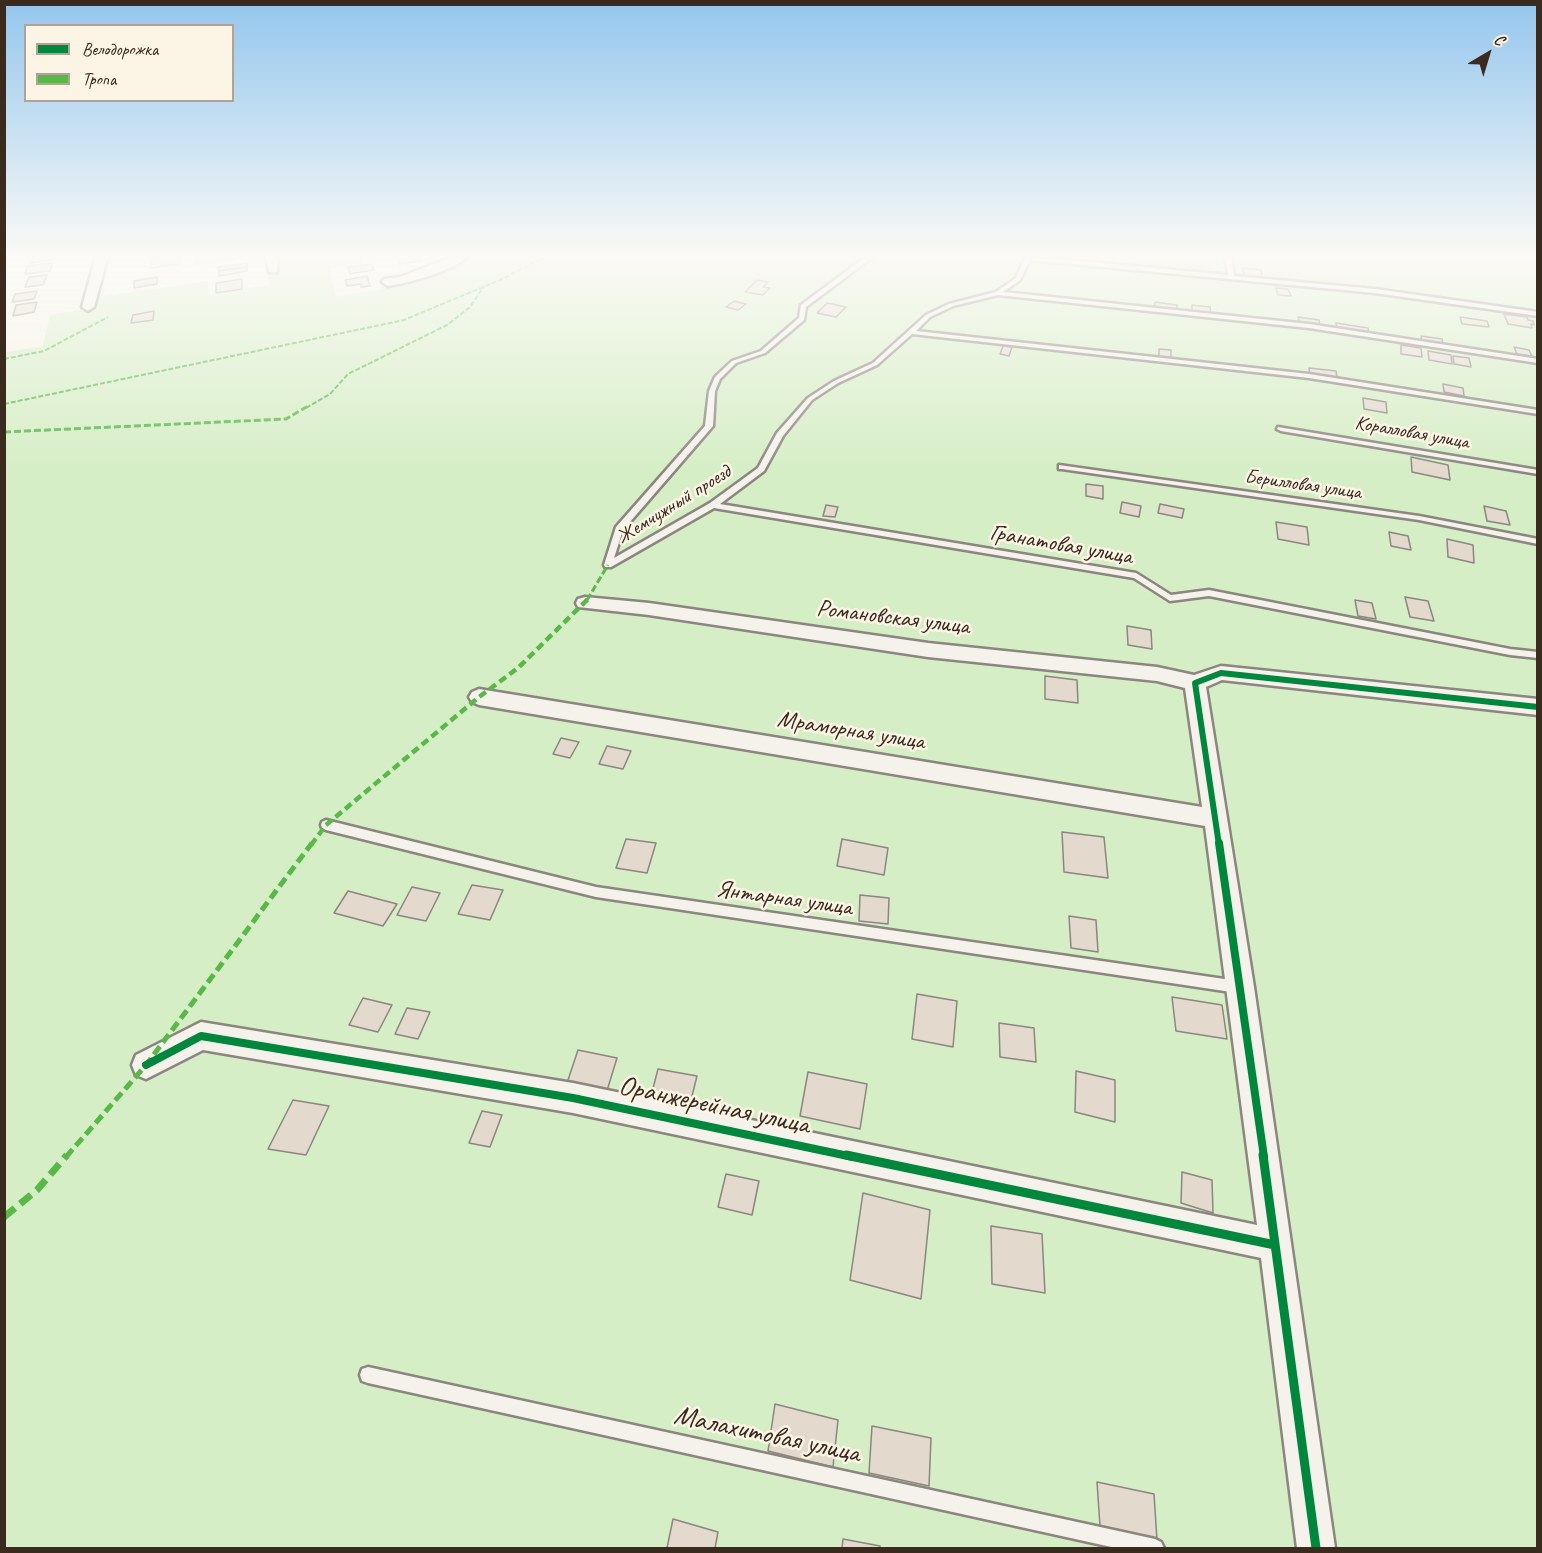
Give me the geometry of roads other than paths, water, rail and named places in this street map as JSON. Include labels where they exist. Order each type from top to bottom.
[{"type":"street","name":"Романовская улица","points":[[585,603],[649,609],[928,650],[1157,674],[1195,683]]},
{"type":"street","points":[[1316,1548],[1241,987],[1195,683],[1221,674],[1538,706]]},
{"type":"street","name":"Мраморная улица","points":[[478,698],[1214,818]]},
{"type":"street","name":"Оранжерейная улица","points":[[146,1065],[201,1036],[573,1098],[1275,1245]]},
{"type":"lane","name":"Жемчужный проезд","points":[[791,328],[763,352],[734,362],[717,378],[712,391],[709,426],[620,529],[608,565],[713,505],[761,469],[780,435],[810,399],[836,382],[875,364],[916,328]]},
{"type":"lane","points":[[1326,328],[1538,361]]},
{"type":"lane","points":[[912,332],[1309,376],[1538,412]]},
{"type":"lane","name":"Коралловая улица","points":[[1281,429],[1538,472]]},
{"type":"lane","name":"Берилловая улица","points":[[1062,467],[1419,518],[1538,542]]},
{"type":"lane","name":"Гранатовая улица","points":[[713,505],[1136,576],[1170,598],[1209,593],[1510,652],[1538,655]]},
{"type":"lane","name":"Янтарная улица","points":[[326,825],[596,892],[1241,987]]},
{"type":"lane","name":"Малахитовая улица","points":[[368,1375],[1155,1548]]}]
